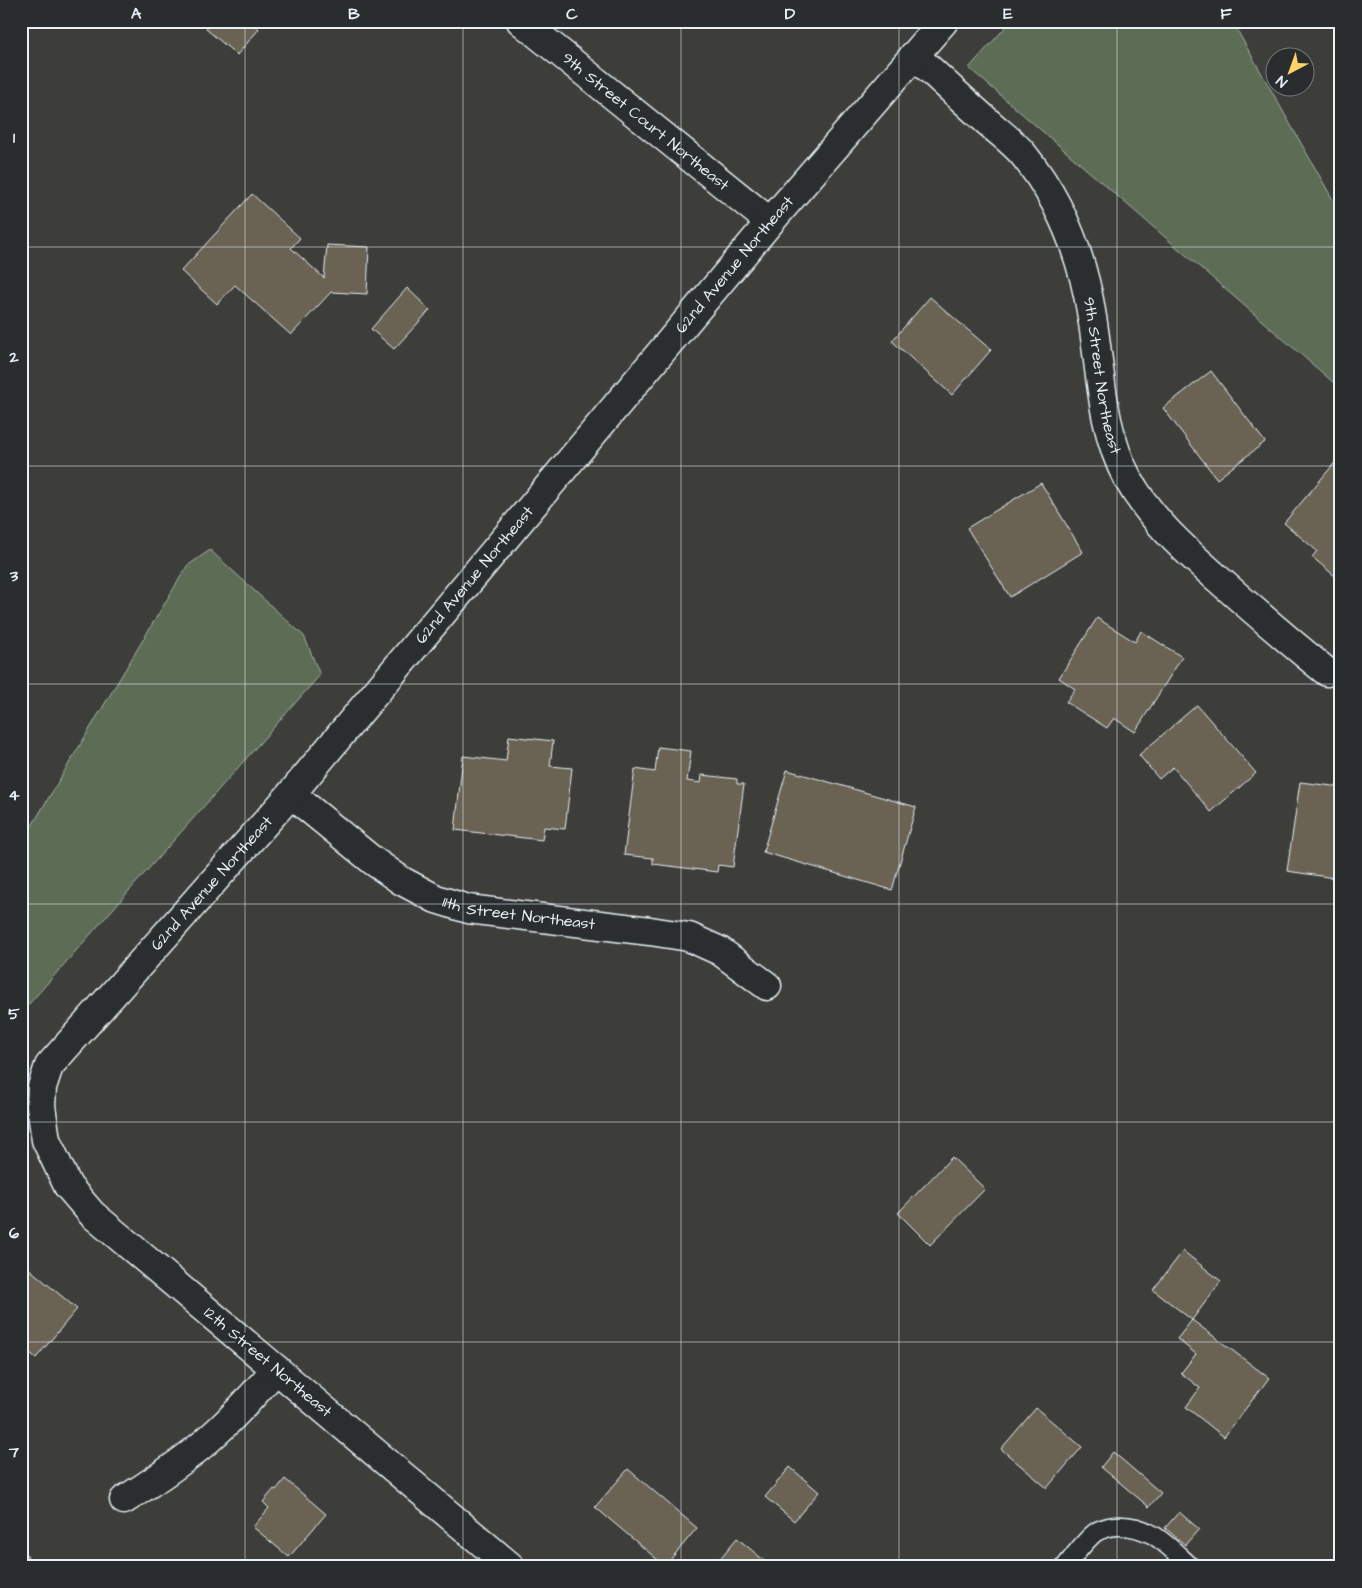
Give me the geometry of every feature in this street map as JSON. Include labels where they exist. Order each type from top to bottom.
[{"type":"street","name":"9th Street Court Northeast","points":[[521,21],[770,222]]},
{"type":"street","name":"62nd Avenue Northeast","points":[[46,1140],[41,1106],[42,1087],[49,1066],[291,794],[770,222],[944,21]]},
{"type":"street","name":"9th Street Northeast","points":[[914,56],[1022,153],[1045,184],[1058,209],[1078,256],[1092,317],[1112,443],[1128,478],[1148,510],[1182,546],[1273,629],[1327,672]]},
{"type":"street","name":"11th Street Northeast","points":[[291,794],[372,860],[402,881],[436,899],[468,909],[650,930],[689,937],[720,951],[767,986]]},
{"type":"street","name":"12th Street Northeast","points":[[46,1140],[68,1186],[92,1214],[512,1567]]},
{"type":"street","points":[[124,1500],[168,1472],[209,1439],[244,1406],[276,1369]]},
{"type":"lane","points":[[1065,1567],[1096,1531],[1107,1527],[1128,1525],[1158,1537],[1191,1567]]},
{"type":"green space","points":[[1011,21],[1232,21],[1264,78],[1264,98],[1275,98],[1341,214],[1341,389],[969,68]]},
{"type":"green space","points":[[210,550],[304,636],[320,675],[21,1013],[21,844],[187,566]]},
{"type":"building","points":[[213,21],[250,21],[259,29],[237,55],[206,29]]},
{"type":"building","points":[[252,194],[300,238],[291,248],[324,278],[327,245],[369,247],[367,294],[331,292],[291,335],[235,285],[217,304],[181,271]]},
{"type":"building","points":[[407,288],[430,310],[394,349],[371,329]]},
{"type":"building","points":[[930,297],[991,350],[952,395],[892,341]]},
{"type":"building","points":[[1211,371],[1265,442],[1217,479],[1163,408]]},
{"type":"building","points":[[1338,459],[1341,461],[1341,581],[1312,557],[1317,551],[1284,523]]},
{"type":"building","points":[[1041,483],[1083,552],[1010,597],[967,528]]},
{"type":"building","points":[[1097,618],[1135,642],[1141,631],[1182,657],[1135,732],[1114,718],[1107,728],[1066,702],[1075,689],[1059,678]]},
{"type":"building","points":[[1197,705],[1256,773],[1211,812],[1173,767],[1159,779],[1139,755]]},
{"type":"building","points":[[509,736],[553,741],[550,766],[572,768],[565,829],[544,827],[542,840],[455,830],[463,756],[506,761]]},
{"type":"building","points":[[658,747],[691,751],[687,781],[701,783],[702,775],[737,779],[737,784],[744,784],[733,867],[718,865],[717,872],[653,864],[653,858],[624,855],[635,769],[655,772]]},
{"type":"building","points":[[787,770],[916,807],[892,890],[763,852]]},
{"type":"building","points":[[1300,782],[1341,787],[1341,879],[1287,871]]},
{"type":"building","points":[[952,1157],[985,1189],[930,1245],[898,1213]]},
{"type":"building","points":[[1183,1251],[1221,1281],[1192,1320],[1153,1290]]},
{"type":"building","points":[[21,1262],[77,1309],[36,1358],[21,1345]]},
{"type":"building","points":[[1192,1320],[1269,1378],[1224,1437],[1186,1407],[1200,1388],[1181,1373],[1196,1354],[1177,1339]]},
{"type":"building","points":[[1036,1408],[1082,1447],[1047,1488],[1001,1449]]},
{"type":"building","points":[[1113,1452],[1161,1493],[1149,1507],[1101,1467]]},
{"type":"building","points":[[790,1467],[819,1492],[794,1521],[765,1497]]},
{"type":"building","points":[[628,1469],[697,1528],[665,1566],[595,1507]]},
{"type":"building","points":[[285,1479],[326,1514],[289,1557],[253,1527],[269,1508],[263,1502]]},
{"type":"building","points":[[1179,1512],[1199,1529],[1185,1545],[1165,1528]]},
{"type":"building","points":[[737,1538],[772,1567],[713,1567]]},
{"type":"building","points":[[21,1550],[28,1556],[21,1564]]}]
